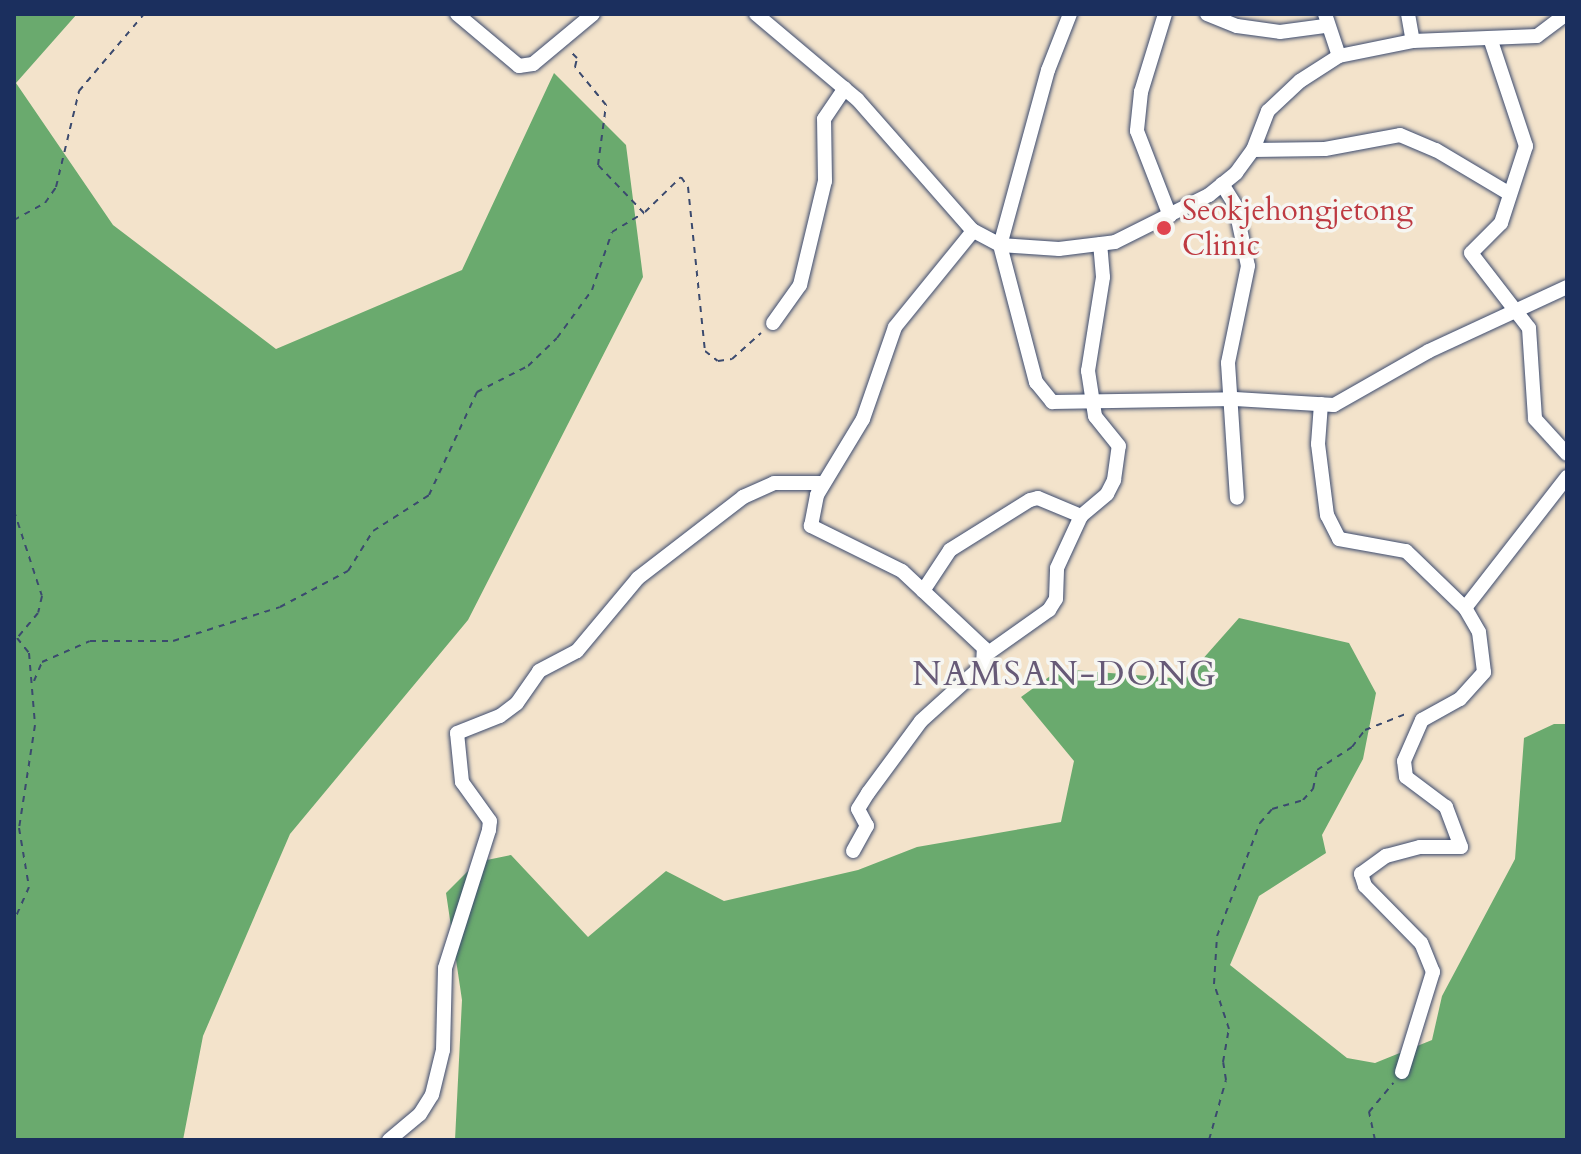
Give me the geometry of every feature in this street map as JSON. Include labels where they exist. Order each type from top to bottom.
[{"type":"street","points":[[457,14],[519,66],[533,64],[593,14]]},
{"type":"street","points":[[756,14],[845,88],[890,133],[973,231],[1000,245],[1059,249],[1100,244],[1170,216],[1222,184],[1253,150],[1268,111],[1300,81],[1339,56],[1413,41],[1491,41],[1537,36],[1566,14]]},
{"type":"street","points":[[1070,14],[1048,70],[1000,245],[1036,382],[1052,402],[1235,399],[1334,405],[1429,351],[1567,287]]},
{"type":"street","points":[[1165,14],[1141,92],[1137,131],[1170,216]]},
{"type":"street","points":[[1207,14],[1237,26],[1280,32],[1325,20],[1339,56]]},
{"type":"street","points":[[1408,14],[1413,41]]},
{"type":"street","points":[[1491,41],[1526,146],[1501,223],[1471,253],[1518,311],[1533,345],[1535,419],[1567,454]]},
{"type":"street","points":[[773,323],[800,285],[825,181],[824,119],[845,88]]},
{"type":"street","points":[[1253,150],[1325,149],[1400,135],[1436,150],[1510,194]]},
{"type":"street","points":[[1222,184],[1235,205],[1248,266],[1231,333],[1228,363],[1235,399],[1237,498]]},
{"type":"street","points":[[853,851],[867,826],[858,809],[868,793],[921,721],[983,665],[984,648],[902,571],[811,526],[822,483],[863,419],[895,327],[973,231]]},
{"type":"street","points":[[984,656],[1049,610],[1056,599],[1057,568],[1081,516],[1107,494],[1119,459],[1116,438],[1095,416],[1091,402],[1089,352],[1103,277],[1100,244]]},
{"type":"street","points":[[1321,404],[1318,444],[1327,515],[1339,539],[1406,551],[1465,608],[1479,632],[1484,672],[1475,688],[1422,720],[1404,761],[1406,777],[1446,807],[1461,847],[1397,853],[1368,865],[1361,874],[1365,886],[1421,943],[1433,972],[1402,1072]]},
{"type":"street","points":[[1465,608],[1567,477]]},
{"type":"street","points":[[389,1140],[420,1114],[432,1095],[443,1050],[445,968],[489,830],[490,821],[462,782],[457,733],[500,716],[517,703],[539,671],[577,651],[638,578],[743,497],[774,483],[822,483]]},
{"type":"street","points":[[923,591],[950,550],[1030,500],[1038,498],[1081,516]]},
{"type":"path","points":[[14,220],[45,203],[56,187],[79,91],[144,14]]},
{"type":"path","points":[[561,43],[577,58],[575,67],[606,105],[598,165],[644,213]]},
{"type":"path","points":[[34,681],[42,662],[90,641],[173,641],[280,607],[348,571],[373,531],[429,495],[477,392],[528,366],[557,338],[592,290],[612,232],[644,213],[671,183],[681,177],[688,187],[705,351],[718,361],[732,359],[773,323]]},
{"type":"path","points":[[14,511],[42,596],[38,613],[17,638],[29,653],[34,681],[35,725],[19,828],[29,887],[14,920]]},
{"type":"path","points":[[1209,1140],[1224,1089],[1229,1029],[1214,984],[1217,936],[1260,823],[1272,809],[1303,800],[1313,789],[1317,770],[1352,747],[1365,730],[1406,713],[1433,714]]},
{"type":"path","points":[[1375,1140],[1369,1112],[1402,1072]]},
{"type":"green space","points":[[14,14],[77,14],[16,83],[113,225],[276,349],[462,270],[554,73],[626,145],[643,277],[468,620],[290,834],[203,1036],[183,1140],[14,1140]]},
{"type":"green space","points":[[1239,618],[1349,643],[1376,693],[1363,759],[1322,835],[1326,853],[1259,896],[1230,965],[1347,1058],[1375,1063],[1432,1040],[1442,996],[1515,859],[1524,738],[1554,724],[1567,724],[1567,1140],[455,1140],[462,1000],[446,893],[477,862],[511,855],[588,937],[666,871],[724,901],[858,870],[917,847],[1061,822],[1074,761],[1021,697],[1060,669],[1185,679]]},
{"type":"place","name":"Seokjehongjetong Clinic","points":[[1164,228]]},
{"type":"district","name":"NAMSAN-DONG","points":[[1065,675]]}]
